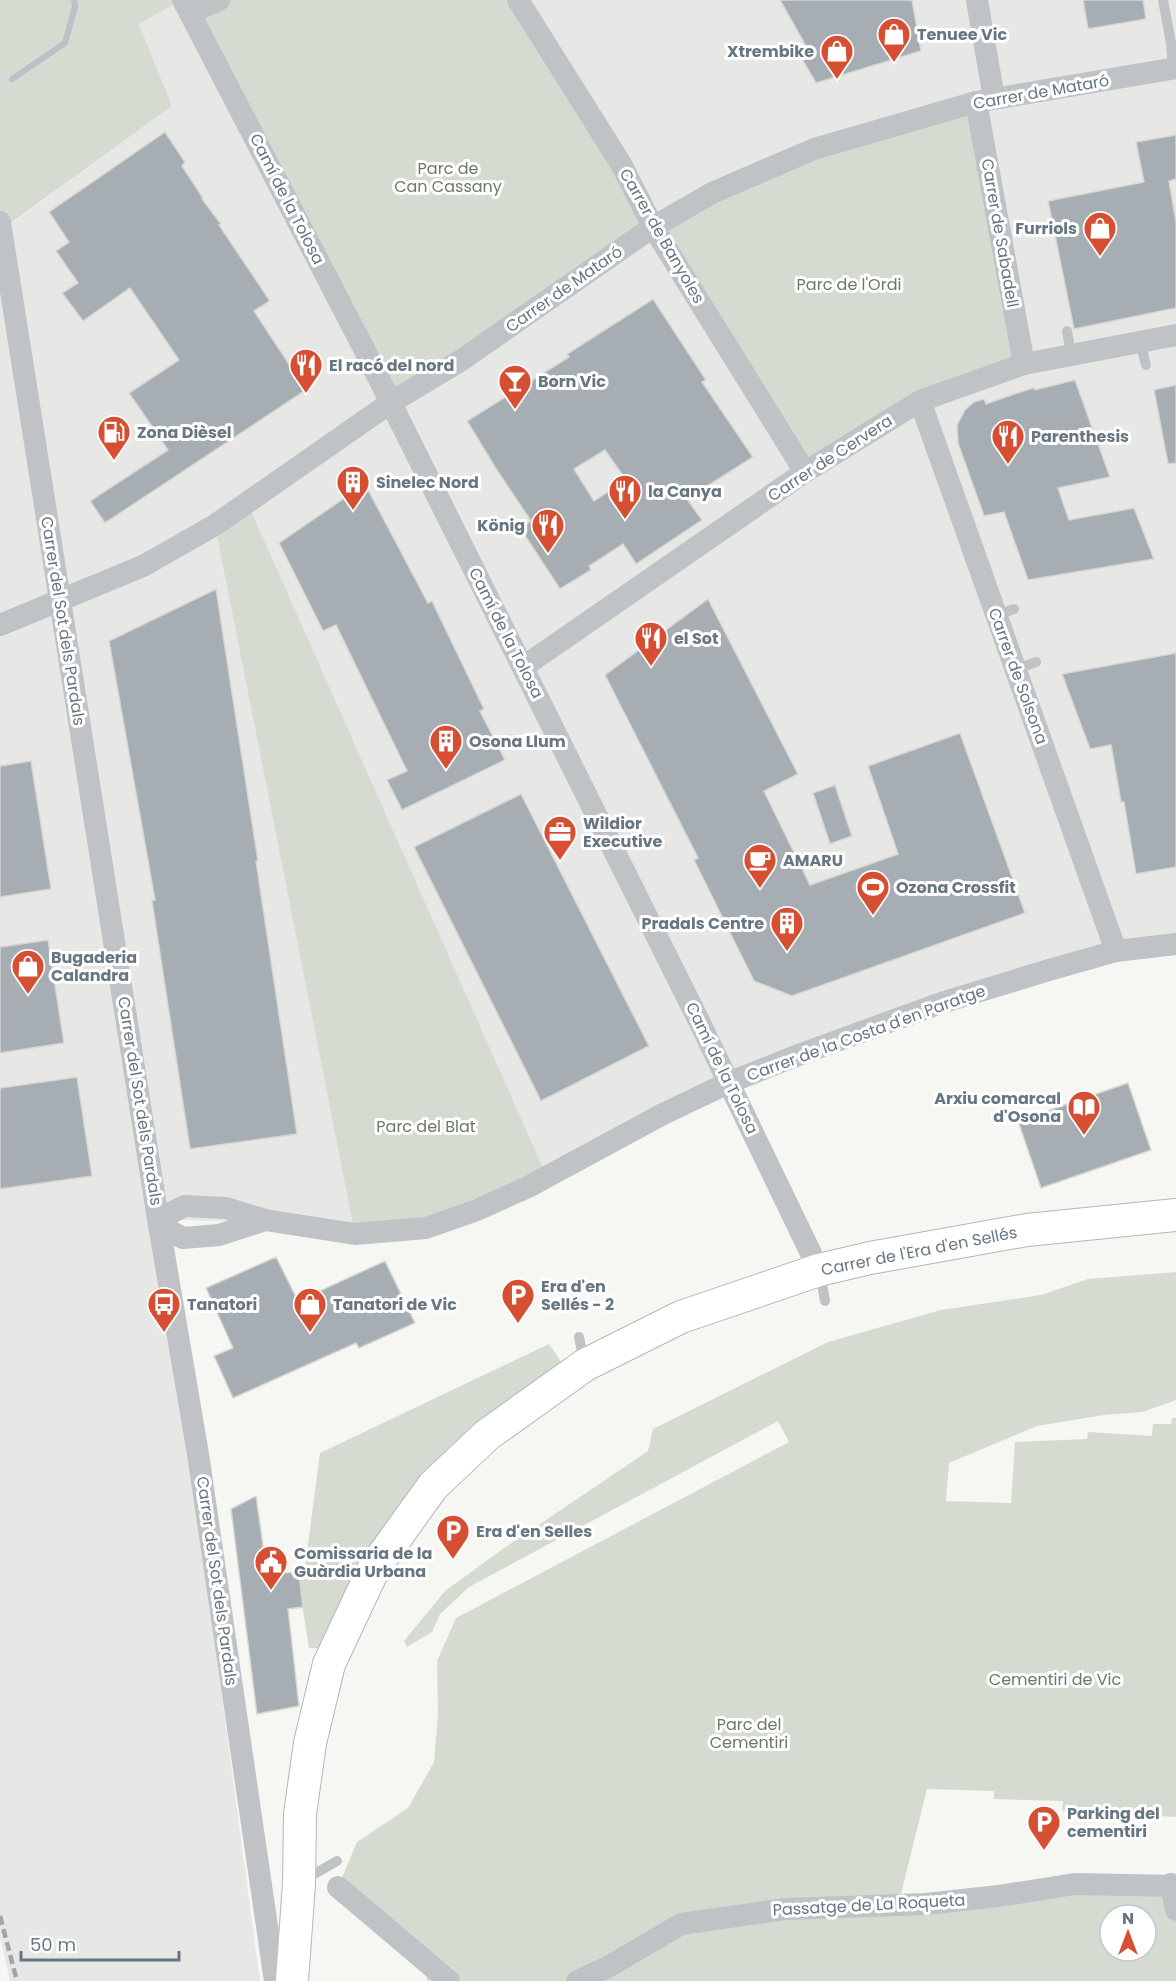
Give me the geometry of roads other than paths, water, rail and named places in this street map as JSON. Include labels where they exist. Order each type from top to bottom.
[{"type":"street","points":[[187,6],[219,0]]},
{"type":"street","name":"Carrer de Banyoles","points":[[518,0],[621,164],[653,227],[805,472]]},
{"type":"street","name":"Carrer de Sabadell","points":[[976,0],[985,100],[1024,364]]},
{"type":"street","name":"Camí de la Tolosa","points":[[187,6],[523,667],[698,1019],[819,1270]]},
{"type":"street","name":"Carrer de Mataró","points":[[0,625],[143,566],[215,525],[390,403],[460,361],[653,227],[712,193],[814,149],[985,100],[1174,69]]},
{"type":"street","name":"Carrer del Sot dels Pardals","points":[[0,222],[159,1222],[202,1453],[275,1981]]},
{"type":"street","name":"Carrer de Cervera","points":[[523,667],[805,472],[920,401],[1024,364],[1176,335]]},
{"type":"street","name":"Carrer de Solsona","points":[[920,401],[1026,666],[1116,951]]},
{"type":"street","name":"Carrer de la Costa d'en Paratge","points":[[159,1222],[185,1206],[226,1208],[266,1220],[356,1234],[426,1228],[477,1210],[528,1187],[663,1114],[728,1083],[941,1003],[1116,951],[1176,944]]},
{"type":"street","name":"Carrer de l'Era d'en Sellés","points":[[292,1981],[299,1884],[300,1814],[310,1743],[329,1664],[374,1568],[433,1486],[582,1351],[819,1270],[870,1258],[1027,1230],[1176,1215]]},
{"type":"street","points":[[159,1222],[183,1238],[219,1235],[266,1220]]},
{"type":"street","name":"Carrer de l'Era d'en Sellés","points":[[299,1884],[314,1981]]},
{"type":"street","name":"Passatge de La Roqueta","points":[[577,1981],[608,1967],[681,1924],[786,1908],[926,1904],[1075,1884],[1173,1885]]},
{"type":"street","points":[[1173,1885],[1176,1910]]},
{"type":"street","points":[[338,1887],[448,1981]]},
{"type":"lane","points":[[1163,0],[1174,69]]},
{"type":"lane","points":[[1067,331],[1071,356]]},
{"type":"lane","points":[[1140,342],[1146,365]]},
{"type":"lane","points":[[819,1270],[825,1301]]},
{"type":"lane","points":[[299,1884],[337,1861]]},
{"type":"waterway","points":[[12,79],[65,43],[75,7],[74,0]]},
{"type":"railway","points":[[0,1916],[17,1981]]},
{"type":"place","name":"Tenuee Vic","points":[[894,63]]},
{"type":"place","name":"Xtrembike","points":[[837,80]]},
{"type":"place","name":"Furriols","points":[[1100,257]]},
{"type":"place","name":"El racó del nord","points":[[306,394]]},
{"type":"place","name":"Born Vic","points":[[515,410]]},
{"type":"place","name":"Zona Dièsel","points":[[114,461]]},
{"type":"place","name":"Parenthesis","points":[[1008,465]]},
{"type":"place","name":"Sinelec Nord","points":[[353,511]]},
{"type":"place","name":"la Canya","points":[[625,520]]},
{"type":"place","name":"König","points":[[548,554]]},
{"type":"place","name":"el Sot","points":[[651,667]]},
{"type":"place","name":"Osona Llum","points":[[446,770]]},
{"type":"place","name":"Wildior Executive","points":[[560,861]]},
{"type":"place","name":"AMARU","points":[[760,889]]},
{"type":"place","name":"Ozona Crossfit","points":[[873,916]]},
{"type":"place","name":"Pradals Centre","points":[[787,952]]},
{"type":"place","name":"Bugaderia Calandra","points":[[28,995]]},
{"type":"place","name":"Arxiu comarcal d'Osona","points":[[1084,1136]]},
{"type":"place","name":"Era d'en Sellés - 2","points":[[518,1324]]},
{"type":"place","name":"Tanatori","points":[[164,1333]]},
{"type":"place","name":"Tanatori de Vic","points":[[310,1333]]},
{"type":"place","name":"Era d'en Selles","points":[[453,1560]]},
{"type":"place","name":"Comissaria de la Guàrdia Urbana","points":[[271,1591]]},
{"type":"place","name":"Parking del cementiri","points":[[1044,1851]]},
{"type":"park label","name":"Parc de Can Cassany","points":[[448,177]]},
{"type":"park label","name":"Parc de l'Ordi","points":[[849,284]]},
{"type":"park label","name":"Parc del Blat","points":[[426,1126]]},
{"type":"park label","name":"Cementiri de Vic","points":[[1055,1679]]},
{"type":"park label","name":"Parc del Cementiri","points":[[749,1733]]}]
